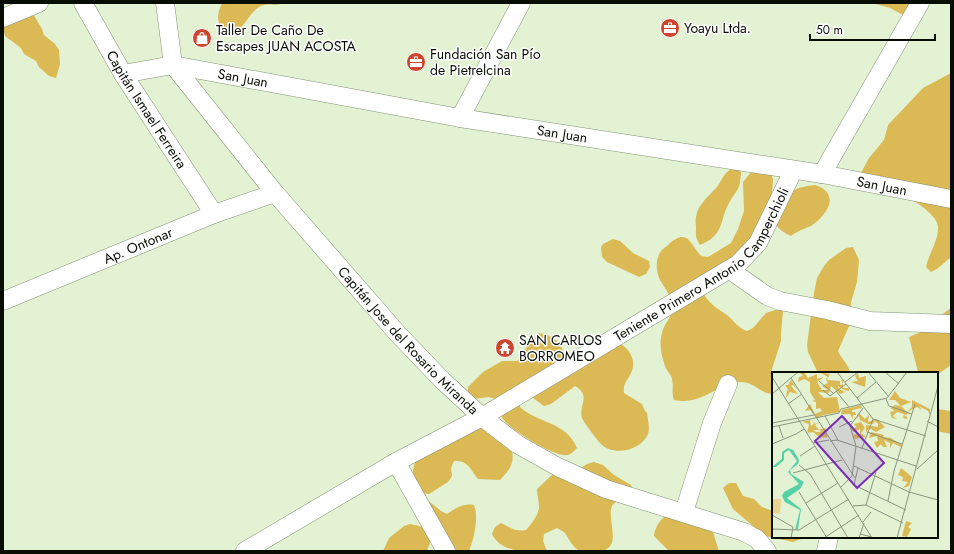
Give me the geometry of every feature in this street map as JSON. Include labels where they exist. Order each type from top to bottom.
[{"type":"street","points":[[3,18],[39,3]]},
{"type":"street","name":"Capitán Ismael Ferreira","points":[[83,3],[123,74],[214,214]]},
{"type":"street","points":[[123,74],[173,65],[165,3]]},
{"type":"street","points":[[460,118],[521,3]]},
{"type":"street","points":[[822,174],[920,3]]},
{"type":"street","name":"San Juan","points":[[173,65],[460,118],[793,171],[822,174],[951,199]]},
{"type":"street","name":"Capitán Jose del Rosario Miranda","points":[[173,65],[275,193],[398,334],[442,380],[482,417],[517,444],[558,467],[606,489],[684,512],[744,532],[757,539],[767,551]]},
{"type":"street","name":"Teniente Primero Antonio Camperchioli","points":[[245,551],[396,462],[482,417],[730,270],[738,264],[758,243],[793,171]]},
{"type":"street","name":"Ap. Ontonar","points":[[3,301],[214,214],[275,193]]},
{"type":"street","points":[[730,270],[767,296],[780,301],[828,310],[870,322],[951,324]]},
{"type":"street","points":[[684,512],[712,423],[728,384]]},
{"type":"street","points":[[396,462],[446,551]]},
{"type":"street","points":[[826,551],[829,538]]},
{"type":"shaded area","points":[[222,3],[283,3],[259,7],[238,30],[229,35],[222,29],[218,21]]},
{"type":"shaded area","points":[[872,3],[913,3],[911,10],[903,15],[890,8]]},
{"type":"shaded area","points":[[32,12],[44,35],[55,44],[59,50],[60,64],[56,78],[49,76],[39,67],[36,61],[24,54],[21,48],[5,36],[3,28],[7,24]]},
{"type":"shaded area","points":[[951,73],[951,257],[931,272],[926,267],[938,231],[938,226],[935,219],[928,211],[905,195],[861,173],[869,158],[884,140],[888,125],[923,88]]},
{"type":"shaded area","points":[[757,165],[771,172],[773,180],[772,192],[767,213],[759,233],[706,289],[705,296],[715,307],[747,331],[753,328],[766,313],[781,308],[783,311],[781,341],[772,369],[772,394],[764,392],[746,382],[741,382],[724,386],[693,400],[674,400],[672,379],[664,362],[661,345],[663,329],[672,312],[673,305],[659,277],[657,266],[659,254],[670,243],[681,237],[688,240],[701,256],[708,257],[731,243],[738,229],[744,211],[743,182]]},
{"type":"shaded area","points":[[736,167],[741,172],[738,189],[729,203],[718,232],[714,237],[700,245],[696,236],[697,212],[704,200],[717,187],[727,172]]},
{"type":"shaded area","points":[[815,185],[823,189],[829,196],[830,200],[825,213],[811,226],[798,231],[791,236],[781,230],[776,224],[777,217],[791,192],[803,187]]},
{"type":"shaded area","points":[[613,239],[620,241],[633,253],[649,261],[650,267],[646,274],[639,277],[607,262],[602,257],[601,247],[603,244]]},
{"type":"shaded area","points":[[853,247],[859,260],[857,282],[851,302],[850,324],[838,351],[850,372],[818,372],[808,352],[807,345],[817,278],[829,260],[846,248]]},
{"type":"shaded area","points":[[951,308],[951,365],[938,374],[938,372],[918,372],[909,337],[921,332]]},
{"type":"shaded area","points":[[539,333],[549,336],[557,341],[560,344],[566,358],[619,343],[629,352],[633,360],[633,369],[625,384],[624,393],[642,404],[647,413],[649,424],[648,434],[639,445],[619,451],[612,450],[600,443],[582,418],[581,413],[584,397],[583,393],[575,386],[551,404],[544,406],[533,398],[525,395],[520,399],[520,407],[527,413],[559,428],[572,439],[577,448],[568,455],[558,454],[531,441],[507,424],[500,414],[495,399],[489,397],[474,399],[468,394],[468,387],[483,372],[502,361],[517,361],[529,343]]},
{"type":"shaded area","points":[[938,409],[951,411],[951,434],[938,431]]},
{"type":"shaded area","points":[[463,420],[511,440],[513,457],[509,470],[500,480],[478,479],[466,464],[459,461],[454,461],[451,468],[452,476],[448,482],[429,494],[422,493],[411,476],[417,457]]},
{"type":"shaded area","points":[[594,462],[603,465],[614,475],[631,485],[634,491],[628,497],[617,501],[612,506],[612,540],[610,546],[605,550],[578,550],[573,546],[565,533],[557,528],[544,534],[543,541],[547,551],[516,550],[502,545],[496,540],[492,534],[495,527],[501,523],[516,530],[526,530],[534,520],[539,508],[537,489],[553,474],[581,468]]},
{"type":"shaded area","points":[[729,483],[736,483],[743,496],[754,499],[762,507],[772,511],[772,538],[765,536],[733,509],[723,488]]},
{"type":"shaded area","points":[[425,498],[447,514],[463,505],[474,505],[476,516],[475,528],[469,551],[440,551]]},
{"type":"shaded area","points":[[670,513],[711,526],[719,551],[669,551],[654,536],[659,523]]},
{"type":"shaded area","points":[[410,524],[423,527],[431,540],[427,551],[383,551],[389,538],[404,526]]},
{"type":"shaded area","points":[[774,538],[804,538],[793,542]]},
{"type":"place","name":"Yoayu Ltda.","points":[[670,28]]},
{"type":"place","name":"Taller De Caño De Escapes JUAN ACOSTA","points":[[202,38]]},
{"type":"place","name":"Fundación San Pío de Pietrelcina","points":[[416,62]]},
{"type":"place","name":"SAN CARLOS BORROMEO","points":[[505,348]]}]
